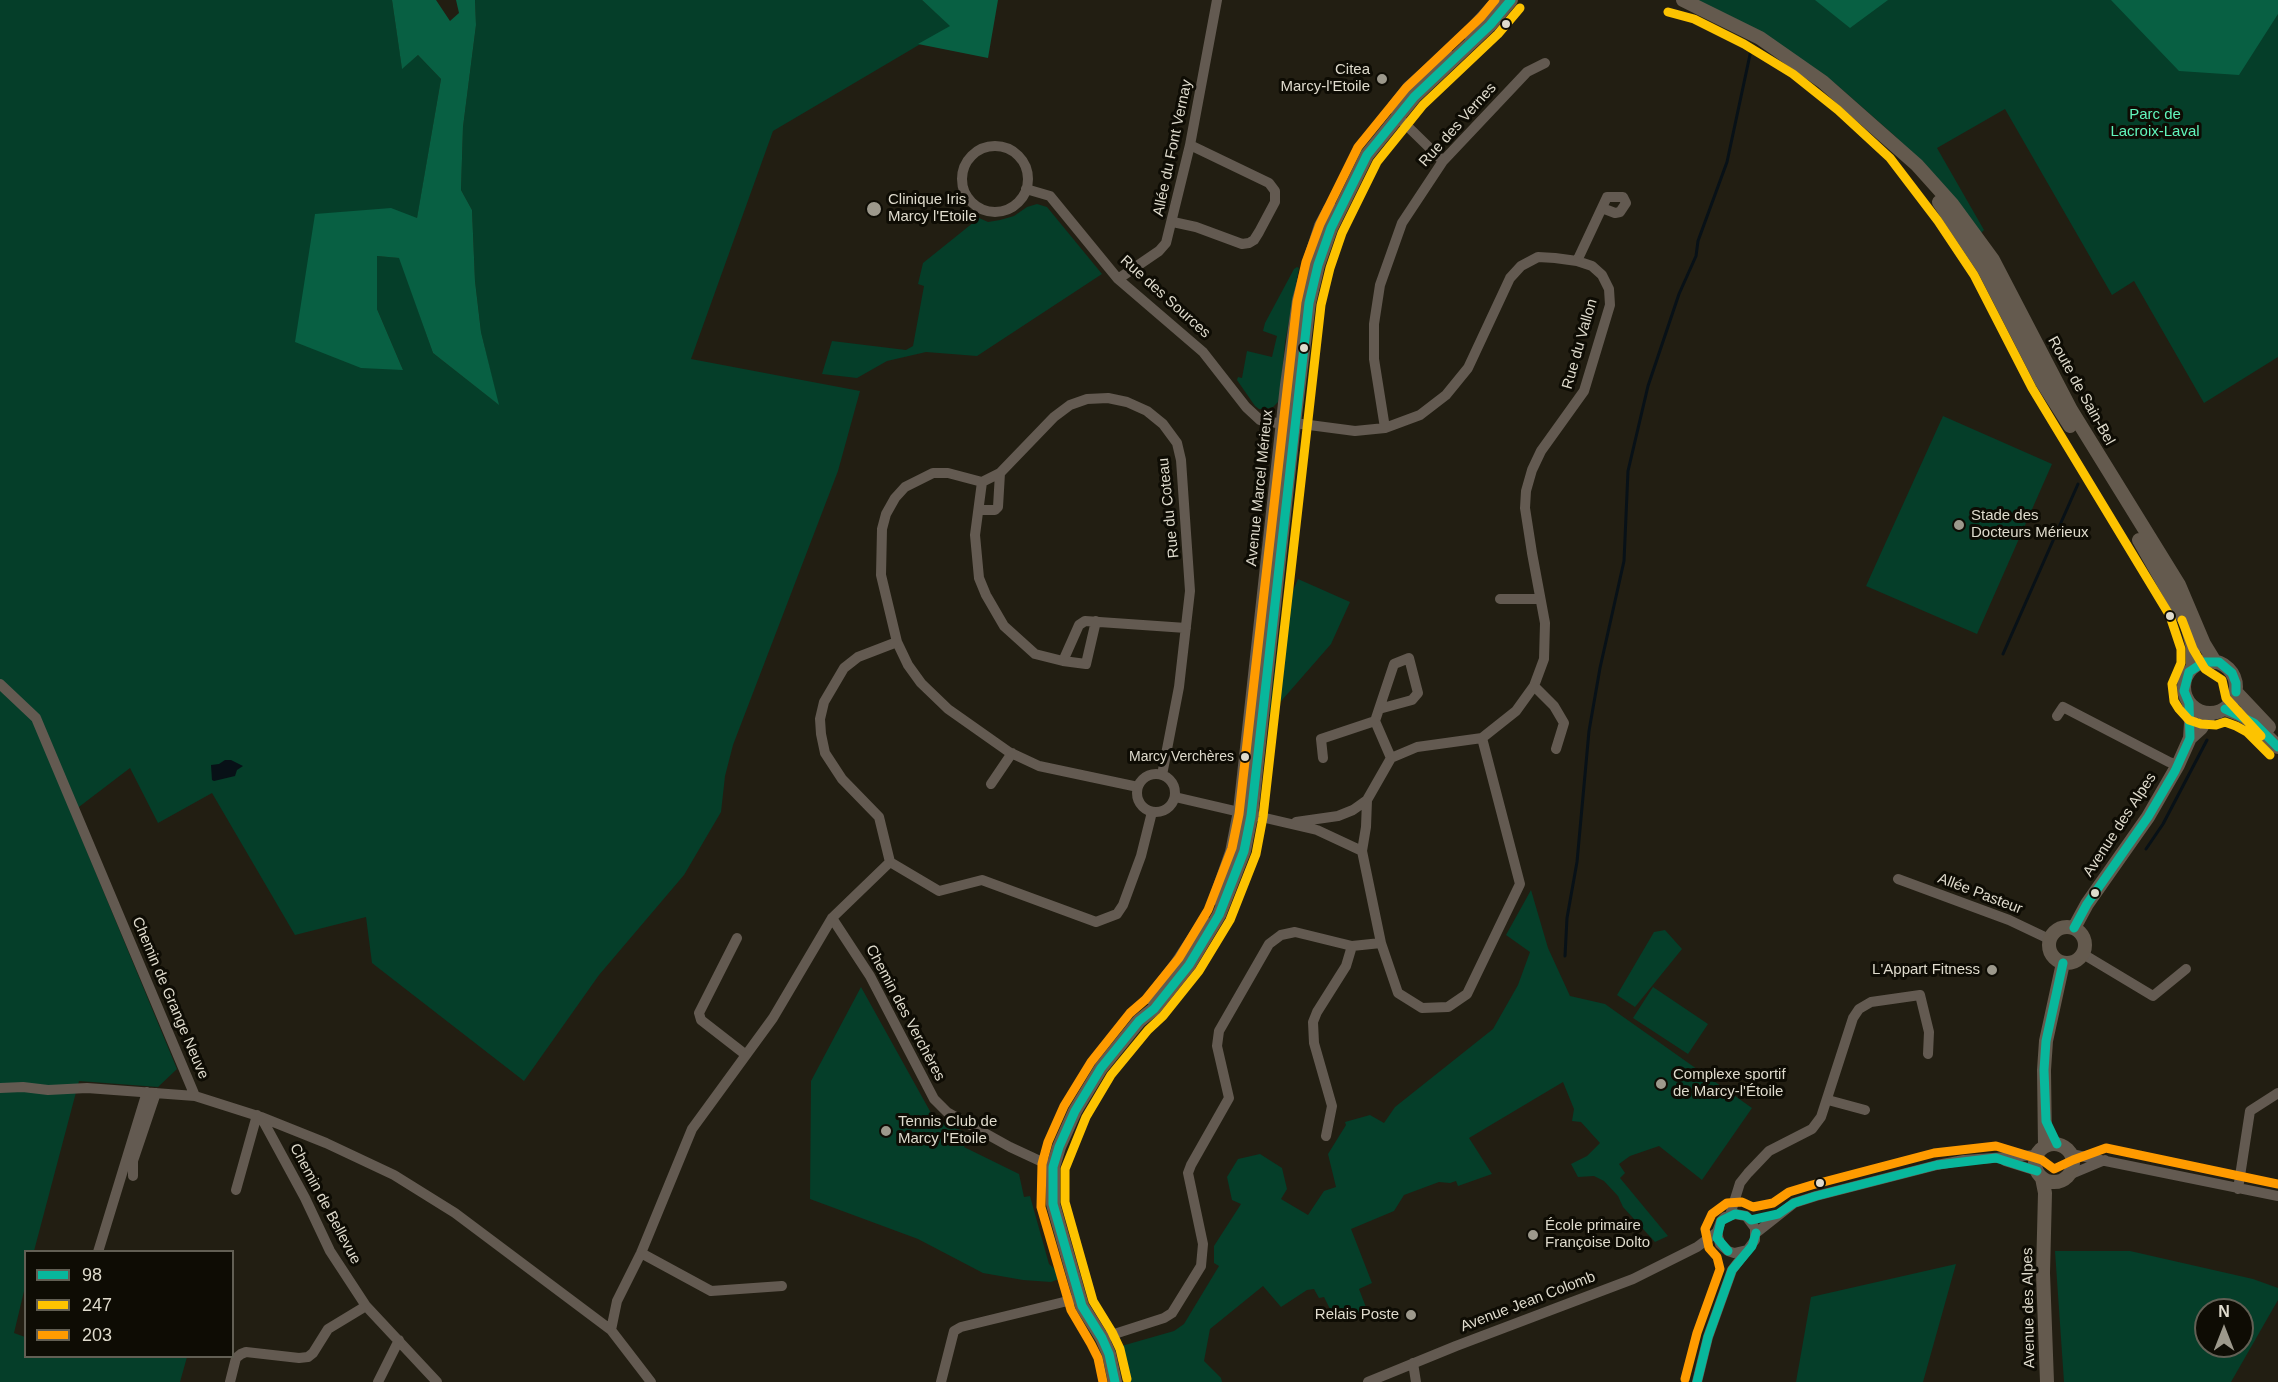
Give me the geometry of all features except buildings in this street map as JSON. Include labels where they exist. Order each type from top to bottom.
[{"type":"main road","name":"Avenue Marcel Mérieux","points":[[1289,423],[1287,385],[1299,300],[1326,215],[1359,152],[1409,88],[1467,35],[1499,0]]},
{"type":"main road","name":"Avenue Marcel Mérieux","points":[[1115,1382],[1111,1360],[1102,1338],[1080,1298],[1053,1204],[1053,1167],[1075,1111],[1101,1068],[1139,1021],[1147,1004],[1177,964],[1211,911],[1245,814],[1289,423],[1309,303],[1330,228],[1368,155],[1398,117],[1414,97],[1502,13],[1511,0]]},
{"type":"main road","name":"Route de Sain-Bel","points":[[1671,0],[1698,8]]},
{"type":"main road","name":"Route de Sain-Bel","points":[[1683,0],[1755,36],[1823,82],[1917,165],[1952,204],[1993,260],[2071,410],[2179,585],[2204,644],[2215,662]]},
{"type":"main road","name":"Route de Sain-Bel","points":[[1899,150],[1948,214],[1979,262],[2043,382],[2181,610],[2193,648],[2193,668]]},
{"type":"main road","points":[[2204,662],[2215,662],[2222,664],[2232,673],[2236,683],[2236,692],[2233,702],[2225,709],[2210,714],[2201,712],[2189,703],[2184,684],[2193,668],[2204,662]]},
{"type":"main road","points":[[2236,692],[2278,737]]},
{"type":"main road","name":"Avenue des Alpes","points":[[2074,928],[2087,904],[2130,845],[2178,765],[2190,738],[2189,703]]},
{"type":"main road","points":[[2225,709],[2254,723],[2278,747]]},
{"type":"main road","name":"Avenue des Alpes","points":[[2190,738],[2201,728],[2210,714]]},
{"type":"main road","points":[[2062,927],[2074,928],[2084,939],[2083,954],[2076,961],[2063,963],[2052,957],[2048,945],[2049,939],[2062,927]]},
{"type":"main road","points":[[2046,1148],[2063,1146],[2072,1154],[2074,1165],[2064,1178],[2047,1181],[2039,1174],[2046,1148],[2044,1070],[2046,1041],[2063,963]]},
{"type":"main road","name":"Avenue des Alpes","points":[[2039,1174],[2045,1193],[2043,1284],[2047,1382]]},
{"type":"main road","name":"Avenue des Alpes","points":[[2045,1234],[2064,1178]]},
{"type":"street","name":"Allée du Font Vernay","points":[[1118,279],[1160,251],[1166,243],[1173,222],[1190,145],[1217,0]]},
{"type":"street","name":"Rue des Vernes","points":[[1385,428],[1374,359],[1374,324],[1380,285],[1402,223],[1443,161],[1527,72],[1545,63]]},
{"type":"street","points":[[1398,117],[1443,161]]},
{"type":"street","points":[[1173,222],[1196,227],[1242,244],[1249,243],[1259,232],[1275,202],[1275,191],[1269,183],[1190,145]]},
{"type":"street","points":[[991,146],[1000,146],[1018,156],[1024,164],[1027,173],[1026,189],[1014,206],[994,212],[984,210],[977,207],[965,194],[962,186],[963,170],[966,162],[976,152],[991,146]]},
{"type":"street","name":"Rue des Sources","points":[[1026,189],[1050,196],[1118,279],[1203,352],[1246,407],[1260,420],[1289,423]]},
{"type":"street","points":[[1577,261],[1602,208]]},
{"type":"street","name":"Rue du Vallon","points":[[1289,423],[1355,431],[1385,428],[1420,416],[1446,395],[1468,368],[1510,278],[1521,266],[1538,257],[1577,261],[1592,266],[1602,275],[1609,289],[1610,305],[1584,391],[1541,451],[1526,491],[1526,508],[1545,623],[1544,659],[1534,686],[1516,711],[1482,738],[1447,745],[1416,747],[1391,758]]},
{"type":"street","name":"Rue du Coteau","points":[[982,482],[1000,472],[1054,417],[1070,405],[1087,399],[1107,398],[1126,402],[1147,411],[1163,424],[1177,443],[1181,460],[1190,562],[1190,591],[1176,705],[1162,775]]},
{"type":"street","points":[[1096,621],[1086,664],[1035,654],[1004,626],[986,595],[978,569],[975,535],[982,482],[948,472],[933,473],[905,487],[895,498],[886,514],[882,530],[881,575],[897,642],[908,665],[921,683],[941,703],[1012,753],[1039,766],[1138,787]]},
{"type":"street","points":[[979,510],[995,510],[998,507],[1000,472]]},
{"type":"street","points":[[1500,599],[1540,599]]},
{"type":"street","points":[[1063,661],[1078,625],[1085,621],[1186,628]]},
{"type":"street","points":[[897,642],[858,657],[844,668],[824,702],[820,719],[825,753],[843,779],[879,817],[890,862],[939,891],[982,880],[1096,922],[1118,914],[1123,905],[1141,856],[1152,812]]},
{"type":"street","points":[[1283,822],[1338,816],[1353,810],[1367,800],[1391,758],[1375,721],[1379,709],[1394,664],[1409,658],[1418,693],[1412,700],[1379,709]]},
{"type":"street","name":"Chemin de Grange Neuve","points":[[0,684],[36,718],[195,1096],[259,1116],[326,1143],[394,1175],[455,1213],[611,1330],[651,1382]]},
{"type":"street","points":[[1534,686],[1554,706],[1564,723],[1556,750]]},
{"type":"street","points":[[2057,716],[2063,707],[2178,765]]},
{"type":"street","points":[[1323,758],[1321,740],[1375,721]]},
{"type":"street","points":[[1367,800],[1362,851],[1381,943],[1398,993],[1422,1008],[1448,1007],[1467,994],[1520,884],[1482,738]]},
{"type":"street","points":[[991,784],[1012,753]]},
{"type":"street","points":[[1162,775],[1172,782],[1175,797],[1167,809],[1152,812],[1139,802],[1138,787],[1149,776],[1162,775]]},
{"type":"street","points":[[1175,797],[1317,830],[1362,851]]},
{"type":"street","points":[[611,1330],[617,1301],[641,1254],[692,1129],[773,1018],[832,918],[890,862]]},
{"type":"street","name":"Allée Pasteur","points":[[1898,879],[2009,920],[2049,939]]},
{"type":"street","name":"Chemin des Verchères","points":[[832,918],[870,975],[934,1099],[947,1112],[1010,1147],[1053,1167]]},
{"type":"street","points":[[1102,1338],[1164,1318],[1172,1313],[1201,1266],[1203,1244],[1188,1173],[1229,1098],[1217,1046],[1219,1031],[1269,944],[1281,935],[1295,933],[1352,946],[1381,943]]},
{"type":"street","points":[[737,938],[699,1012],[701,1020],[746,1055]]},
{"type":"street","points":[[1326,1136],[1332,1106],[1314,1043],[1313,1022],[1346,966],[1352,946]]},
{"type":"street","points":[[2083,954],[2153,996],[2186,969]]},
{"type":"street","points":[[1732,1270],[1717,1232],[1721,1221],[1730,1215],[1740,1183],[1769,1151],[1812,1129],[1821,1117],[1853,1018],[1859,1009],[1871,1002],[1920,995],[1929,1032],[1928,1054]]},
{"type":"street","points":[[0,1088],[23,1087],[48,1090],[87,1088],[195,1096]]},
{"type":"street","points":[[133,1176],[133,1161],[152,1093]]},
{"type":"street","points":[[98,1250],[152,1093]]},
{"type":"street","points":[[2238,1189],[2250,1111],[2278,1093]]},
{"type":"street","points":[[1828,1100],[1865,1110]]},
{"type":"street","points":[[236,1190],[259,1116]]},
{"type":"street","name":"Chemin de Bellevue","points":[[259,1116],[305,1198],[330,1251],[366,1306],[437,1382]]},
{"type":"street","points":[[1697,1382],[1708,1337],[1732,1270],[1752,1246],[1756,1233],[1794,1203],[1937,1165],[1996,1158],[2046,1148]]},
{"type":"street","points":[[2072,1154],[2278,1196]]},
{"type":"street","points":[[1996,1158],[2039,1174]]},
{"type":"street","points":[[2064,1178],[2105,1160]]},
{"type":"street","points":[[1736,1195],[1756,1233]]},
{"type":"street","points":[[1730,1215],[1748,1218],[1778,1214]]},
{"type":"street","name":"Avenue Jean Colomb","points":[[1368,1382],[1634,1279],[1697,1247],[1717,1232]]},
{"type":"street","name":"Avenue Jean Colomb","points":[[1697,1247],[1726,1250]]},
{"type":"street","points":[[1726,1250],[1741,1252],[1747,1250]]},
{"type":"street","points":[[641,1254],[711,1291],[782,1286]]},
{"type":"street","points":[[941,1382],[954,1331],[961,1327],[1080,1298]]},
{"type":"street","points":[[230,1382],[236,1358],[241,1354],[246,1352],[308,1357],[328,1329],[366,1306]]},
{"type":"street","points":[[378,1382],[399,1340]]},
{"type":"street","points":[[1413,1363],[1416,1382]]},
{"type":"green space","points":[[0,0],[392,0],[402,68],[418,55],[441,79],[417,219],[315,214],[403,370],[377,309],[377,256],[400,258],[433,353],[498,404],[481,332],[475,281],[472,210],[461,190],[463,127],[476,25],[475,0],[922,0],[951,26],[773,131],[691,359],[860,391],[838,471],[733,745],[725,776],[721,812],[684,875],[599,975],[524,1081],[372,963],[366,917],[295,935],[212,793],[158,823],[130,768],[71,813],[177,1069],[158,1087],[79,1081],[34,1250],[24,1250],[24,1291],[14,1333],[24,1337],[24,1358],[187,1358],[180,1382],[0,1382]]},
{"type":"green space","points":[[392,0],[436,0],[450,21],[459,13],[456,0],[475,0],[476,25],[463,127],[461,190],[472,210],[475,281],[481,332],[499,405],[433,353],[399,258],[377,256],[377,309],[403,370],[361,368],[295,342],[315,214],[391,208],[417,218],[441,79],[418,55],[402,69]]},
{"type":"green space","points":[[922,0],[998,0],[988,58],[918,44],[950,26]]},
{"type":"green space","name":"Parc de Lacroix-Laval","points":[[1695,0],[2278,0],[2278,357],[2204,403],[2134,281],[2112,295],[2005,109],[1937,148],[1984,230],[1979,235],[1896,137],[1837,85],[1762,32]]},
{"type":"green space","points":[[1815,0],[1888,0],[1850,28]]},
{"type":"green space","points":[[2111,0],[2278,0],[2278,14],[2239,75],[2179,71]]},
{"type":"green space","points":[[1037,204],[1047,207],[1102,274],[977,356],[926,352],[887,361],[857,378],[822,374],[832,341],[906,350],[913,346],[924,286],[918,284],[923,263],[979,218],[988,222],[1000,220],[1014,216],[1027,207]]},
{"type":"green space","points":[[1297,267],[1299,268],[1285,342],[1280,395],[1273,407],[1259,409],[1237,380],[1238,377],[1242,378],[1247,351],[1272,357],[1277,336],[1263,331],[1265,323]]},
{"type":"green space","name":"Stade des Docteurs Mérieux","points":[[1943,416],[2052,464],[1977,634],[1866,586]]},
{"type":"green space","points":[[1298,579],[1350,602],[1331,644],[1269,715],[1281,619]]},
{"type":"green space","points":[[1531,890],[1548,948],[1570,996],[1605,1004],[1752,1108],[1702,1180],[1659,1146],[1630,1156],[1619,1164],[1625,1173],[1620,1178],[1668,1236],[1655,1242],[1623,1207],[1618,1196],[1604,1181],[1594,1176],[1578,1177],[1571,1164],[1587,1156],[1600,1143],[1581,1122],[1572,1121],[1574,1109],[1563,1082],[1469,1138],[1492,1174],[1458,1186],[1456,1181],[1439,1182],[1404,1195],[1394,1211],[1351,1229],[1372,1283],[1359,1289],[1367,1310],[1341,1320],[1336,1308],[1330,1309],[1324,1297],[1319,1298],[1314,1289],[1307,1290],[1281,1307],[1263,1286],[1210,1329],[1204,1361],[1221,1378],[1222,1382],[1127,1382],[1118,1347],[1174,1331],[1184,1324],[1219,1266],[1214,1263],[1214,1246],[1241,1204],[1232,1200],[1227,1177],[1238,1159],[1260,1154],[1282,1168],[1287,1189],[1281,1199],[1308,1215],[1324,1191],[1336,1187],[1328,1154],[1346,1125],[1345,1122],[1370,1115],[1384,1123],[1395,1107],[1493,1029],[1518,985],[1530,952],[1506,935]]},
{"type":"green space","points":[[1665,930],[1682,949],[1635,1007],[1617,995],[1654,932]]},
{"type":"green space","name":"Tennis Club de Marcy l'Etoile","points":[[861,987],[931,1113],[941,1121],[971,1135],[964,1147],[1019,1174],[1024,1197],[1030,1196],[1049,1264],[1057,1271],[1059,1279],[1051,1282],[1023,1280],[983,1273],[918,1239],[810,1199],[811,1081]]},
{"type":"green space","points":[[1653,987],[1708,1024],[1688,1054],[1633,1018]]},
{"type":"green space","points":[[2055,1251],[2130,1251],[2253,1279],[2278,1288],[2278,1300],[2254,1342],[2254,1298],[2194,1298],[2194,1358],[2245,1358],[2231,1382],[2064,1382]]},
{"type":"green space","points":[[1956,1264],[1923,1382],[1796,1382],[1811,1297]]},
{"type":"shaded area","points":[[231,760],[243,766],[237,770],[235,776],[212,780],[211,765]]},
{"type":"waterway","points":[[1565,956],[1567,918],[1577,862],[1589,731],[1600,668],[1624,561],[1628,471],[1648,386],[1679,294],[1696,256],[1698,241],[1727,162],[1751,50]]},
{"type":"waterway","points":[[2003,654],[2078,484]]},
{"type":"waterway","points":[[2146,849],[2163,824],[2207,740]]},
{"type":"transit line","name":"203","points":[[1103,1382],[1098,1358],[1071,1310],[1041,1207],[1042,1164],[1048,1142],[1064,1106],[1091,1062],[1130,1013],[1145,1000],[1179,958],[1208,910],[1232,848],[1239,814],[1297,302],[1306,262],[1320,224],[1358,147],[1406,88],[1481,17],[1495,0]]},
{"type":"transit line","name":"98","points":[[1115,1382],[1109,1354],[1082,1306],[1053,1204],[1053,1167],[1075,1111],[1101,1068],[1139,1021],[1154,1009],[1189,965],[1219,915],[1244,851],[1251,816],[1309,303],[1318,265],[1331,228],[1367,155],[1414,97],[1490,25],[1511,0]]},
{"type":"transit line","name":"247","points":[[1127,1379],[1120,1349],[1093,1301],[1065,1202],[1065,1169],[1086,1117],[1111,1075],[1199,971],[1230,920],[1256,854],[1263,817],[1321,305],[1342,233],[1377,162],[1423,105],[1498,34],[1520,8]]},
{"type":"transit line","name":"247","points":[[1668,12],[1694,19],[1744,44],[1793,74],[1838,110],[1890,158],[1938,221],[1974,275],[2032,388],[2170,616],[2181,649],[2181,663],[2172,684],[2174,701],[2179,709],[2189,720],[2201,724],[2216,725],[2225,722],[2236,726],[2247,732],[2270,755]]},
{"type":"transit line","name":"247","points":[[2182,620],[2193,649],[2205,669],[2222,680],[2226,698],[2261,736]]},
{"type":"transit line","name":"98","points":[[2074,928],[2087,904],[2148,817],[2175,771],[2190,738],[2189,703],[2184,691],[2189,672],[2204,662],[2219,662],[2232,673],[2236,683],[2236,692]]},
{"type":"transit line","name":"98","points":[[2225,709],[2254,723],[2278,747]]},
{"type":"transit line","name":"98","points":[[2057,1144],[2046,1121],[2044,1070],[2046,1041],[2063,963]]},
{"type":"transit line","name":"203","points":[[1685,1379],[1697,1333],[1720,1269],[1717,1257],[1709,1248],[1705,1229],[1712,1214],[1727,1203],[1742,1202],[1753,1207],[1773,1203],[1789,1192],[1934,1153],[1996,1146],[2042,1160],[2054,1169],[2106,1148],[2278,1184]]},
{"type":"transit line","name":"98","points":[[1751,1220],[1778,1214],[1794,1203],[1816,1196],[1937,1165],[1996,1158],[2037,1171]]},
{"type":"transit line","name":"98","points":[[1728,1251],[1717,1238],[1721,1221],[1735,1214],[1746,1216],[1751,1220]]},
{"type":"transit line","name":"98","points":[[1697,1382],[1708,1337],[1732,1270],[1752,1246],[1756,1233]]},
{"type":"place","name":"Citea Marcy-l'Etoile","points":[[1382,79]]},
{"type":"place","name":"Clinique Iris Marcy l'Etoile","points":[[874,209]]},
{"type":"place","name":"Stade des Docteurs Mérieux","points":[[1959,525]]},
{"type":"place","name":"Marcy Verchères","points":[[1245,757]]},
{"type":"place","name":"L'Appart Fitness","points":[[1992,970]]},
{"type":"place","name":"Complexe sportif de Marcy-l'Étoile","points":[[1661,1084]]},
{"type":"place","name":"Tennis Club de Marcy l'Etoile","points":[[886,1131]]},
{"type":"place","name":"École primaire Françoise Dolto","points":[[1533,1235]]},
{"type":"place","name":"Relais Poste","points":[[1411,1315]]}]
